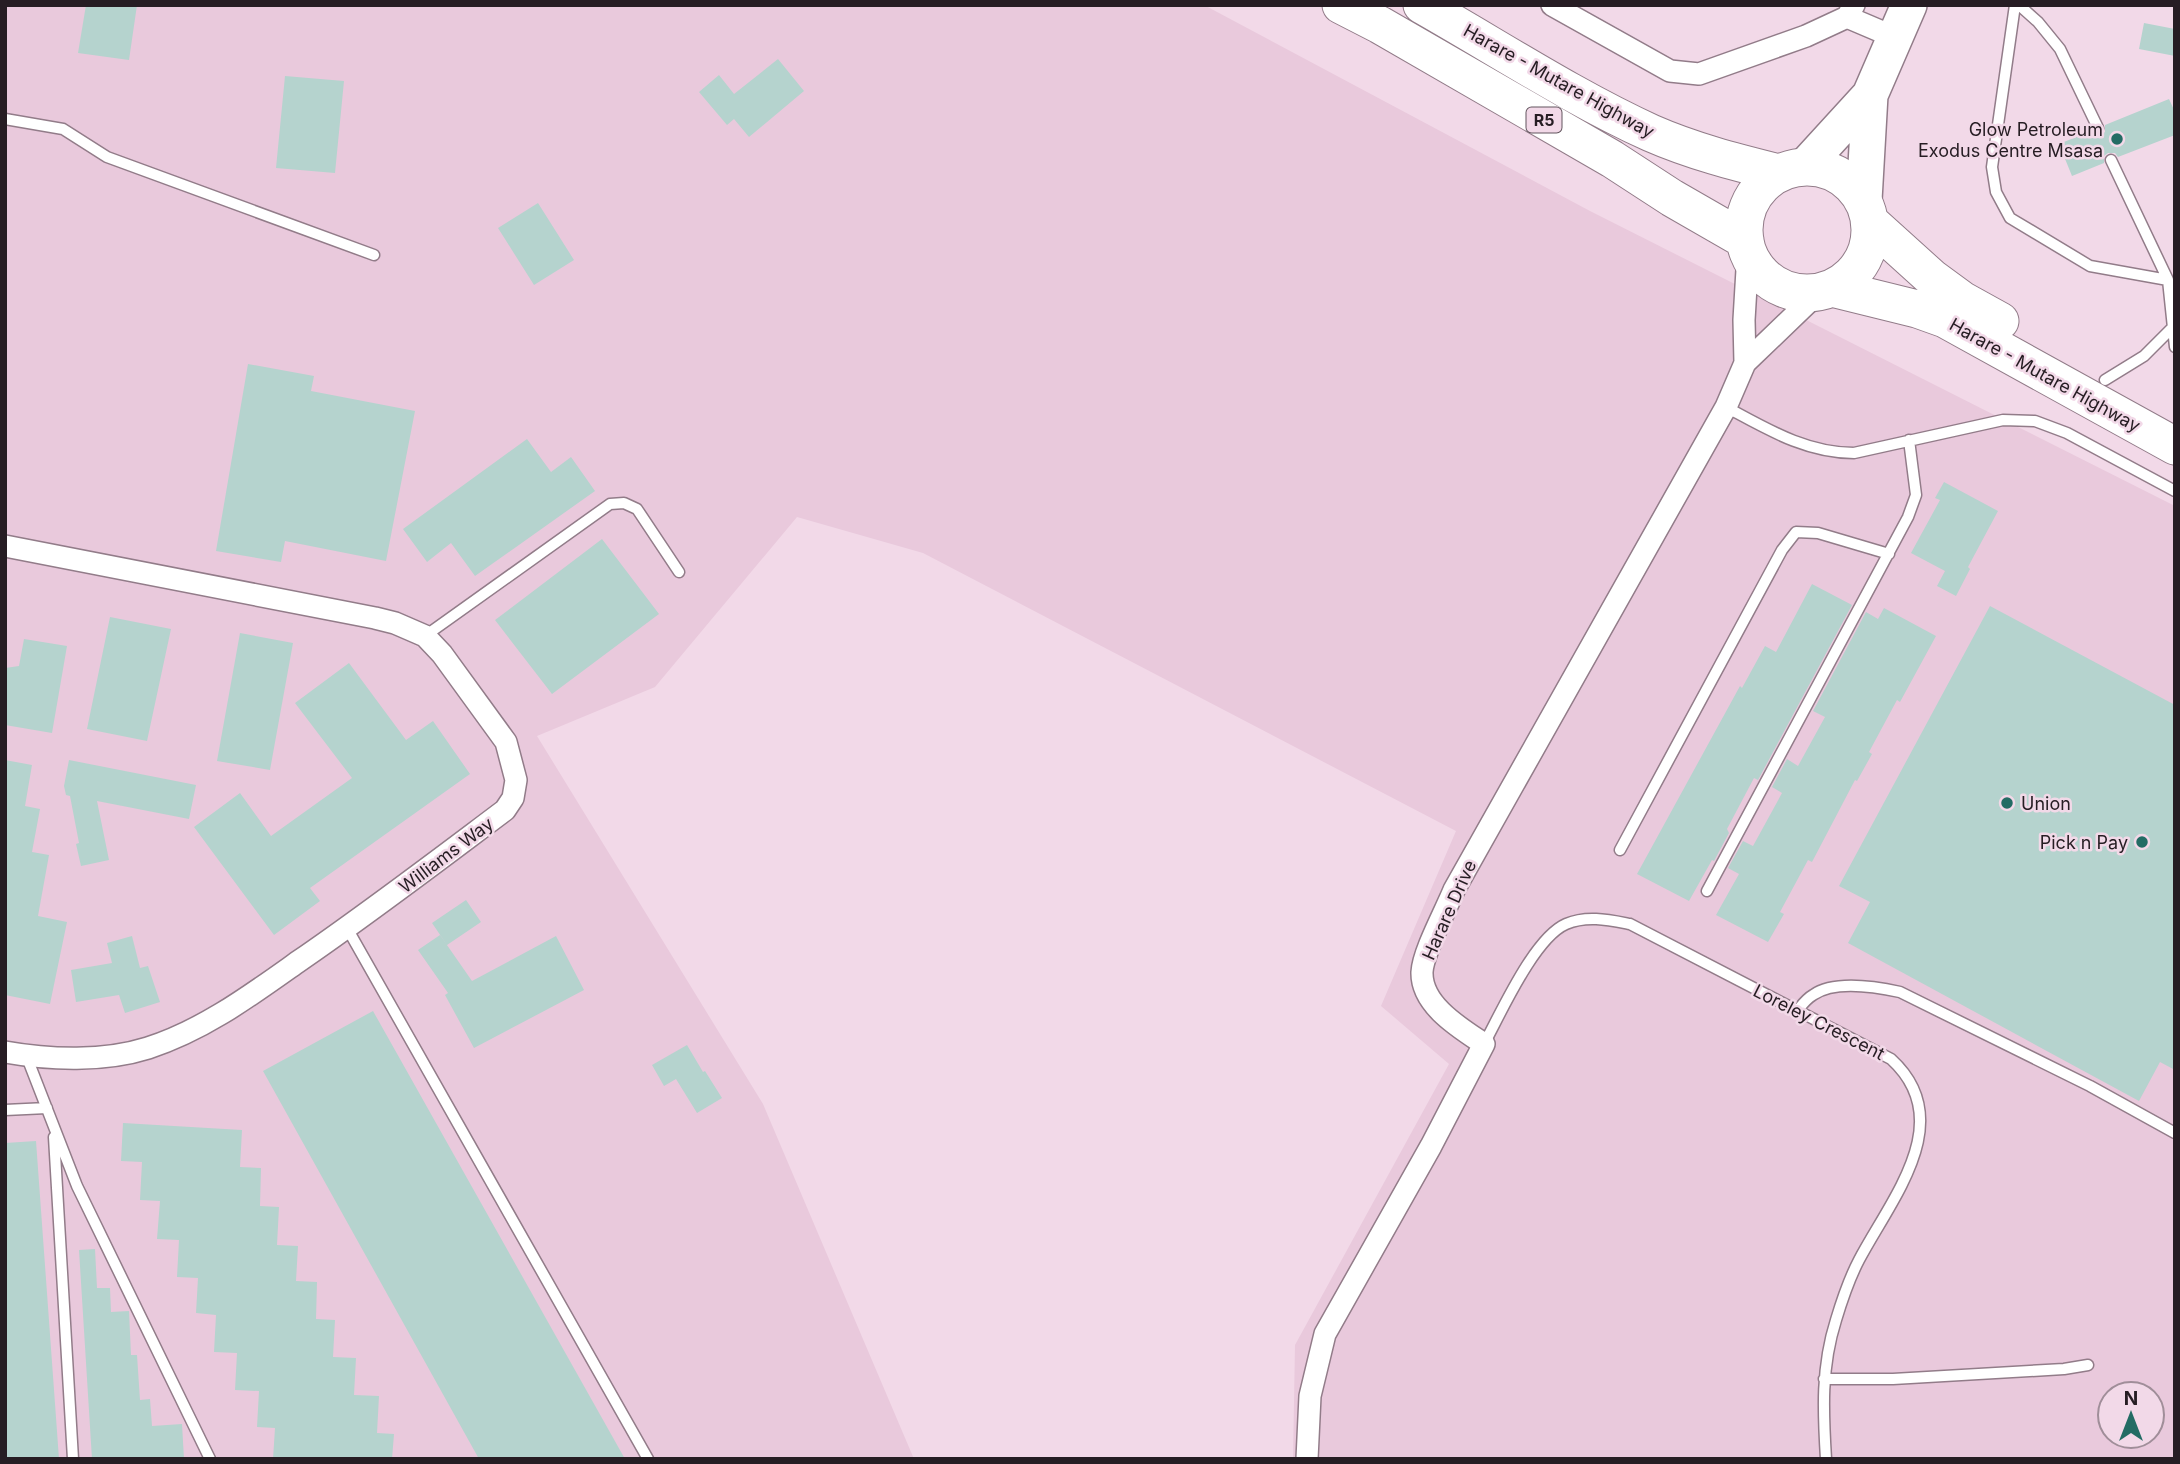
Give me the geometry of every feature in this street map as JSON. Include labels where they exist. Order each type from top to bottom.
[{"type":"highway","name":"R5","points":[[1341,5],[1612,159],[1746,247],[1760,272],[1777,285],[1798,292],[1826,290]]},
{"type":"highway","name":"Harare - Mutare Highway","points":[[1422,5],[1605,110],[1651,133],[1706,155],[1792,169]]},
{"type":"highway","name":"R5","points":[[1792,169],[1818,166],[1843,178],[1855,188],[1867,211]]},
{"type":"highway","points":[[1746,247],[1745,220],[1751,201],[1763,185],[1792,169]]},
{"type":"highway","points":[[1826,290],[1846,279],[1862,261],[1870,238],[1867,211]]},
{"type":"highway","name":"Harare - Mutare Highway","points":[[1867,211],[1932,278],[1962,300],[2175,418]]},
{"type":"highway","name":"Harare - Mutare Highway","points":[[1826,290],[1917,309],[1945,319],[2175,446]]},
{"type":"main road","points":[[1867,211],[1870,95],[1909,5]]},
{"type":"main road","points":[[1792,169],[1870,95]]},
{"type":"street","points":[[1552,5],[1670,71],[1681,74],[1699,74],[1806,36],[1850,11],[1894,37]]},
{"type":"street","name":"Harare Drive","points":[[1745,363],[1746,247]]},
{"type":"street","name":"Harare Drive","points":[[1484,1044],[1453,1024],[1434,1003],[1424,985],[1424,962],[1454,890],[1726,407],[1745,363],[1826,290]]},
{"type":"street","name":"Williams Way","points":[[5,546],[375,618],[425,636],[442,654],[506,742],[516,779],[513,798],[505,810],[347,928],[227,1011],[176,1038],[113,1057],[16,1054]]},
{"type":"street","points":[[1307,1459],[1310,1396],[1325,1334],[1432,1146],[1484,1044]]},
{"type":"lane","points":[[2017,5],[2038,22],[2060,49],[2098,128]]},
{"type":"lane","points":[[2017,5],[1992,167],[1996,192],[2010,218],[2090,266],[2168,280]]},
{"type":"lane","points":[[5,119],[63,129],[107,157],[374,255]]},
{"type":"lane","points":[[2111,160],[2168,280],[2171,329],[2175,347]]},
{"type":"lane","points":[[2105,380],[2144,356],[2171,329]]},
{"type":"lane","points":[[1726,407],[1793,442],[1838,453],[1854,453],[2003,421],[2035,421],[2067,433],[2175,491]]},
{"type":"lane","points":[[1707,891],[1908,517],[1916,495],[1909,440]]},
{"type":"lane","points":[[425,636],[610,504],[624,503],[637,509],[680,572]]},
{"type":"lane","points":[[1620,850],[1782,550],[1796,532],[1818,533],[1889,554]]},
{"type":"lane","name":"Loreley Crescent","points":[[1484,1044],[1535,952],[1551,933],[1565,924],[1586,919],[1604,919],[1630,925],[1891,1059],[1903,1070],[1913,1085],[1920,1113],[1920,1138],[1912,1163],[1848,1283],[1826,1358],[1826,1459]]},
{"type":"lane","points":[[347,928],[648,1459]]},
{"type":"lane","points":[[1797,1011],[1817,992],[1842,987],[1866,985],[1900,992],[2090,1086],[2175,1133]]},
{"type":"lane","points":[[16,1054],[47,1108],[77,1186],[211,1459]]},
{"type":"lane","points":[[5,1110],[47,1108]]},
{"type":"lane","points":[[54,1127],[73,1459]]},
{"type":"lane","points":[[1824,1379],[1893,1379],[2064,1369],[2088,1365]]},
{"type":"shaded area","points":[[5,5],[1204,5],[1590,211],[2175,506],[2175,1459],[1293,1459],[1295,1345],[1449,1064],[1381,1006],[1456,831],[923,553],[797,517],[655,687],[537,736],[763,1104],[914,1459],[5,1459]]},
{"type":"building","points":[[86,5],[137,5],[129,60],[78,53]]},
{"type":"building","points":[[2144,23],[2175,29],[2175,56],[2139,49]]},
{"type":"building","points":[[778,59],[804,91],[749,137],[734,119],[727,125],[699,92],[719,75],[734,94]]},
{"type":"building","points":[[285,76],[344,81],[335,173],[276,168]]},
{"type":"building","name":"Glow Petroleum Exodus Centre Msasa","points":[[2169,99],[2175,112],[2175,135],[2118,157],[2115,153],[2108,153],[2104,156],[2104,163],[2072,176],[2059,144],[2091,131],[2094,135],[2101,135],[2105,132],[2105,125]]},
{"type":"building","points":[[538,203],[574,260],[534,285],[498,228]]},
{"type":"building","points":[[248,364],[314,376],[311,391],[415,411],[386,561],[285,541],[281,562],[216,551]]},
{"type":"building","points":[[527,439],[551,472],[571,457],[595,491],[475,576],[451,543],[427,562],[403,529]]},
{"type":"building","points":[[1944,482],[1998,511],[1956,596],[1937,586],[1945,571],[1911,553],[1940,500],[1935,498]]},
{"type":"building","points":[[602,539],[659,614],[552,694],[495,620]]},
{"type":"building","points":[[1812,584],[1852,605],[1758,780],[1754,778],[1727,829],[1729,833],[1714,861],[1712,860],[1689,901],[1637,874],[1740,686],[1742,688],[1765,646],[1776,652]]},
{"type":"building","name":"Union","points":[[1990,606],[2175,705],[2175,1070],[2160,1062],[2139,1101],[1848,943],[1870,902],[1839,886]]},
{"type":"building","points":[[1884,608],[1936,636],[1900,702],[1897,700],[1869,752],[1872,754],[1857,781],[1855,780],[1812,862],[1808,860],[1780,912],[1784,914],[1768,942],[1716,915],[1739,874],[1728,868],[1743,841],[1753,846],[1782,793],[1772,787],[1787,759],[1798,766],[1825,717],[1813,711],[1866,612],[1878,619]]},
{"type":"building","points":[[110,617],[171,629],[147,741],[87,729]]},
{"type":"building","points":[[240,633],[293,643],[270,770],[217,761]]},
{"type":"building","points":[[24,639],[67,646],[52,733],[5,725],[5,668],[19,666]]},
{"type":"building","points":[[349,663],[406,740],[433,721],[470,774],[310,888],[320,901],[274,935],[194,827],[240,793],[271,836],[352,778],[295,703]]},
{"type":"building","points":[[5,760],[32,765],[25,806],[40,809],[32,852],[49,855],[38,916],[67,922],[50,1004],[5,995]]},
{"type":"building","points":[[69,760],[196,785],[189,819],[97,801],[109,860],[81,866],[70,796],[66,795],[64,786]]},
{"type":"building","points":[[466,900],[481,922],[447,945],[432,923]]},
{"type":"building","points":[[440,935],[472,981],[556,936],[584,990],[474,1048],[445,995],[448,993],[418,950]]},
{"type":"building","points":[[132,936],[140,968],[148,966],[160,1002],[125,1013],[119,995],[76,1002],[71,970],[112,963],[107,943]]},
{"type":"building","points":[[373,1011],[625,1459],[479,1459],[263,1071]]},
{"type":"building","points":[[687,1045],[722,1098],[697,1113],[676,1079],[664,1086],[652,1065]]},
{"type":"building","points":[[123,1123],[242,1130],[240,1167],[261,1168],[260,1206],[279,1207],[277,1245],[298,1246],[296,1281],[317,1282],[316,1319],[335,1320],[333,1357],[356,1358],[354,1395],[379,1396],[377,1433],[394,1434],[392,1459],[273,1459],[275,1428],[257,1427],[259,1391],[235,1390],[237,1353],[214,1352],[216,1315],[196,1313],[198,1278],[177,1277],[179,1240],[157,1239],[160,1201],[140,1200],[142,1162],[121,1161]]},
{"type":"building","points":[[36,1141],[59,1459],[5,1459],[5,1143]]},
{"type":"building","points":[[95,1249],[97,1288],[110,1288],[111,1312],[129,1311],[131,1355],[137,1355],[140,1400],[150,1399],[152,1426],[182,1424],[184,1459],[92,1459],[79,1250]]},
{"type":"place","name":"Glow Petroleum Exodus Centre Msasa","points":[[2117,139]]},
{"type":"place","name":"Union","points":[[2007,803]]},
{"type":"place","name":"Pick n Pay","points":[[2142,842]]}]
